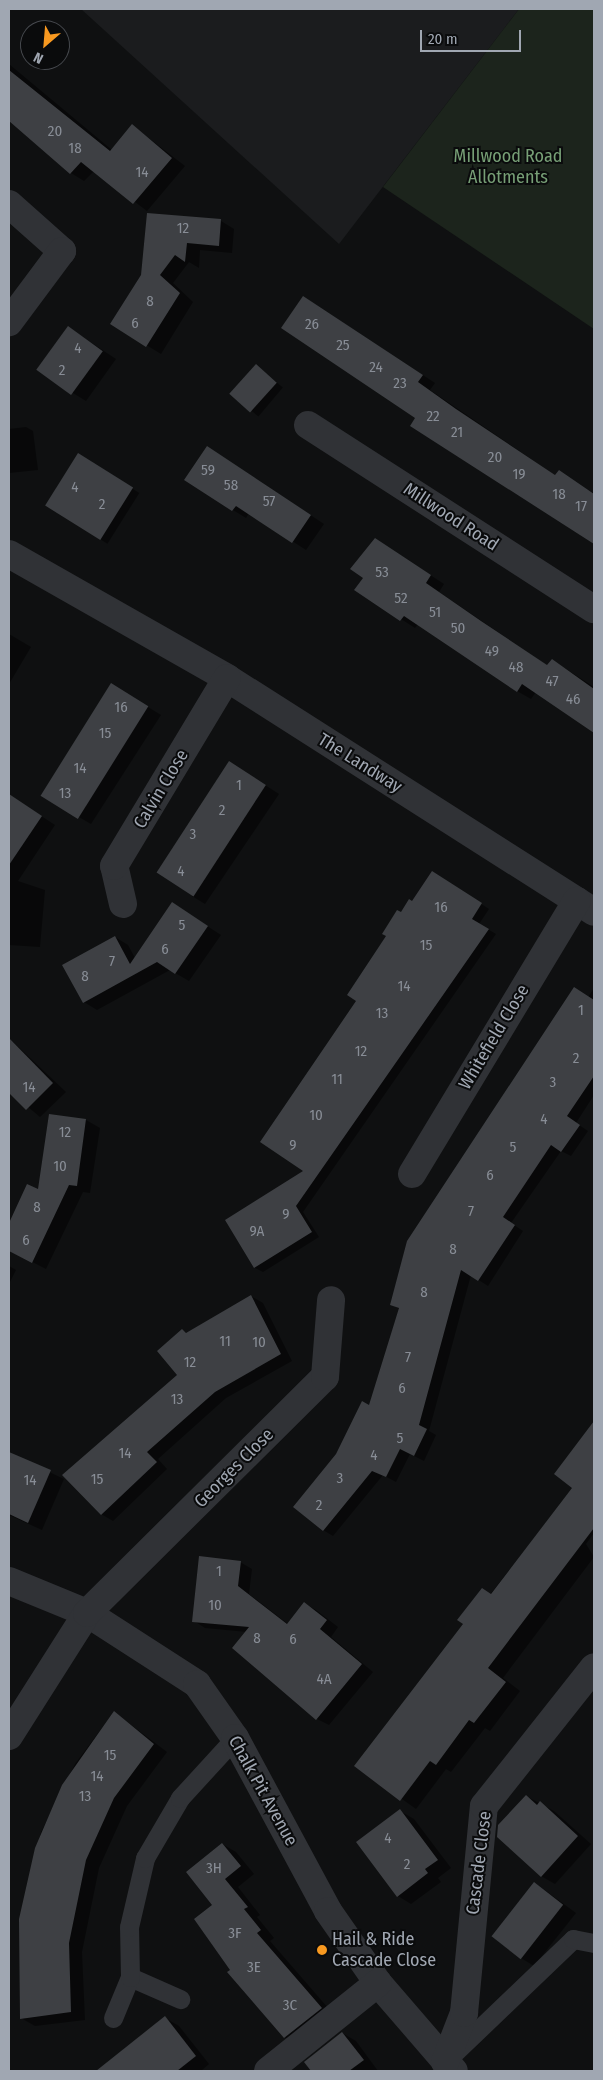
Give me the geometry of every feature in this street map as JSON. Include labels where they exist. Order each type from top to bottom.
[{"type":"street","points":[[9,204],[62,251],[9,322]]},
{"type":"street","name":"Millwood Road","points":[[308,425],[594,609]]},
{"type":"street","name":"The Landway","points":[[9,554],[227,678],[586,907]]},
{"type":"street","name":"Calvin Close","points":[[123,904],[114,866],[227,678]]},
{"type":"street","name":"Whitefield Close","points":[[412,1174],[586,907]]},
{"type":"street","name":"Georges Close","points":[[9,1736],[87,1613],[325,1377],[331,1300]]},
{"type":"street","name":"Chalk Pit Avenue","points":[[9,1581],[87,1613],[197,1684],[236,1738],[328,1911],[378,1983],[449,2066]]},
{"type":"street","name":"Cascade Close","points":[[449,2066],[464,2013],[484,1806],[594,1667]]},
{"type":"street","points":[[268,2071],[378,1983]]},
{"type":"lane","points":[[113,2018],[130,1976],[129,1927],[145,1858],[180,1798],[236,1738]]},
{"type":"lane","points":[[449,2066],[573,1939],[594,1944]]},
{"type":"lane","points":[[130,1976],[180,1999]]},
{"type":"shaded area","points":[[81,9],[519,9],[339,244]]},
{"type":"green space","name":"Millwood Road Allotments","points":[[519,9],[594,9],[594,329],[383,187]]},
{"type":"building","points":[[9,70],[110,151],[132,124],[172,158],[133,204],[81,162],[70,174],[9,121]]},
{"type":"building","points":[[147,213],[221,219],[219,246],[187,243],[185,262],[175,255],[160,275],[180,293],[146,347],[110,324],[141,275]]},
{"type":"building","points":[[303,296],[423,375],[418,382],[456,409],[555,475],[559,470],[594,494],[594,544],[410,426],[415,418],[281,328]]},
{"type":"building","points":[[68,326],[103,351],[71,395],[36,370]]},
{"type":"building","points":[[256,364],[277,383],[250,412],[229,394]]},
{"type":"building","points":[[207,446],[311,515],[292,543],[236,506],[232,511],[184,480]]},
{"type":"building","points":[[78,453],[133,487],[100,540],[45,506]]},
{"type":"building","points":[[375,538],[431,575],[426,583],[481,621],[547,665],[552,659],[594,689],[594,733],[522,684],[517,692],[404,616],[400,621],[354,590],[363,578],[350,569]]},
{"type":"building","points":[[111,683],[148,706],[78,819],[41,796]]},
{"type":"building","points":[[229,761],[266,785],[193,897],[157,873]]},
{"type":"building","points":[[9,794],[42,816],[9,865]]},
{"type":"building","points":[[432,871],[482,903],[472,919],[489,929],[296,1206],[312,1232],[254,1268],[225,1220],[303,1171],[260,1142],[356,1001],[347,995],[386,936],[382,934],[397,910],[401,912],[409,899],[412,901]]},
{"type":"building","points":[[172,902],[208,926],[175,974],[157,962],[83,1003],[62,965],[115,936],[130,964]]},
{"type":"building","points":[[574,987],[594,1000],[594,1076],[567,1116],[580,1125],[561,1152],[551,1145],[503,1217],[515,1225],[478,1281],[461,1270],[419,1425],[427,1429],[414,1456],[400,1449],[386,1477],[372,1471],[323,1531],[293,1507],[336,1454],[362,1401],[369,1405],[399,1308],[390,1305],[407,1241]]},
{"type":"building","points":[[9,1038],[53,1083],[26,1110],[9,1093]]},
{"type":"building","points":[[49,1114],[86,1119],[77,1186],[69,1185],[32,1263],[9,1251],[9,1223],[27,1184],[38,1189]]},
{"type":"building","points":[[251,1295],[281,1354],[215,1392],[147,1452],[157,1462],[101,1515],[62,1475],[177,1375],[157,1351],[182,1329],[186,1333]]},
{"type":"building","points":[[594,1421],[594,1528],[488,1668],[506,1682],[474,1723],[469,1720],[436,1765],[430,1761],[400,1801],[354,1766],[463,1624],[457,1620],[482,1588],[491,1594],[572,1488],[554,1474]]},
{"type":"building","points":[[9,1452],[51,1470],[28,1523],[9,1514]]},
{"type":"building","points":[[199,1556],[241,1561],[238,1586],[287,1624],[304,1602],[327,1620],[320,1629],[362,1664],[316,1720],[232,1648],[249,1627],[192,1622]]},
{"type":"building","points":[[114,1711],[154,1744],[114,1798],[86,1860],[69,1943],[71,2012],[20,2019],[19,1919],[35,1848],[62,1785]]},
{"type":"building","points":[[526,1795],[537,1805],[540,1801],[578,1836],[541,1877],[497,1837],[498,1825]]},
{"type":"building","points":[[400,1809],[438,1860],[425,1869],[428,1873],[397,1897],[356,1842]]},
{"type":"building","points":[[222,1843],[241,1866],[225,1879],[248,1907],[244,1909],[261,1930],[257,1933],[322,2008],[284,2038],[227,1972],[230,1970],[194,1919],[212,1905],[186,1872]]},
{"type":"building","points":[[534,1882],[563,1905],[521,1959],[492,1936]]},
{"type":"building","points":[[165,2016],[196,2056],[177,2071],[96,2071]]},
{"type":"building","points":[[342,2032],[364,2060],[349,2071],[311,2071],[304,2062]]},
{"type":"place","name":"Hail & Ride Cascade Close","points":[[322,1950]]}]
